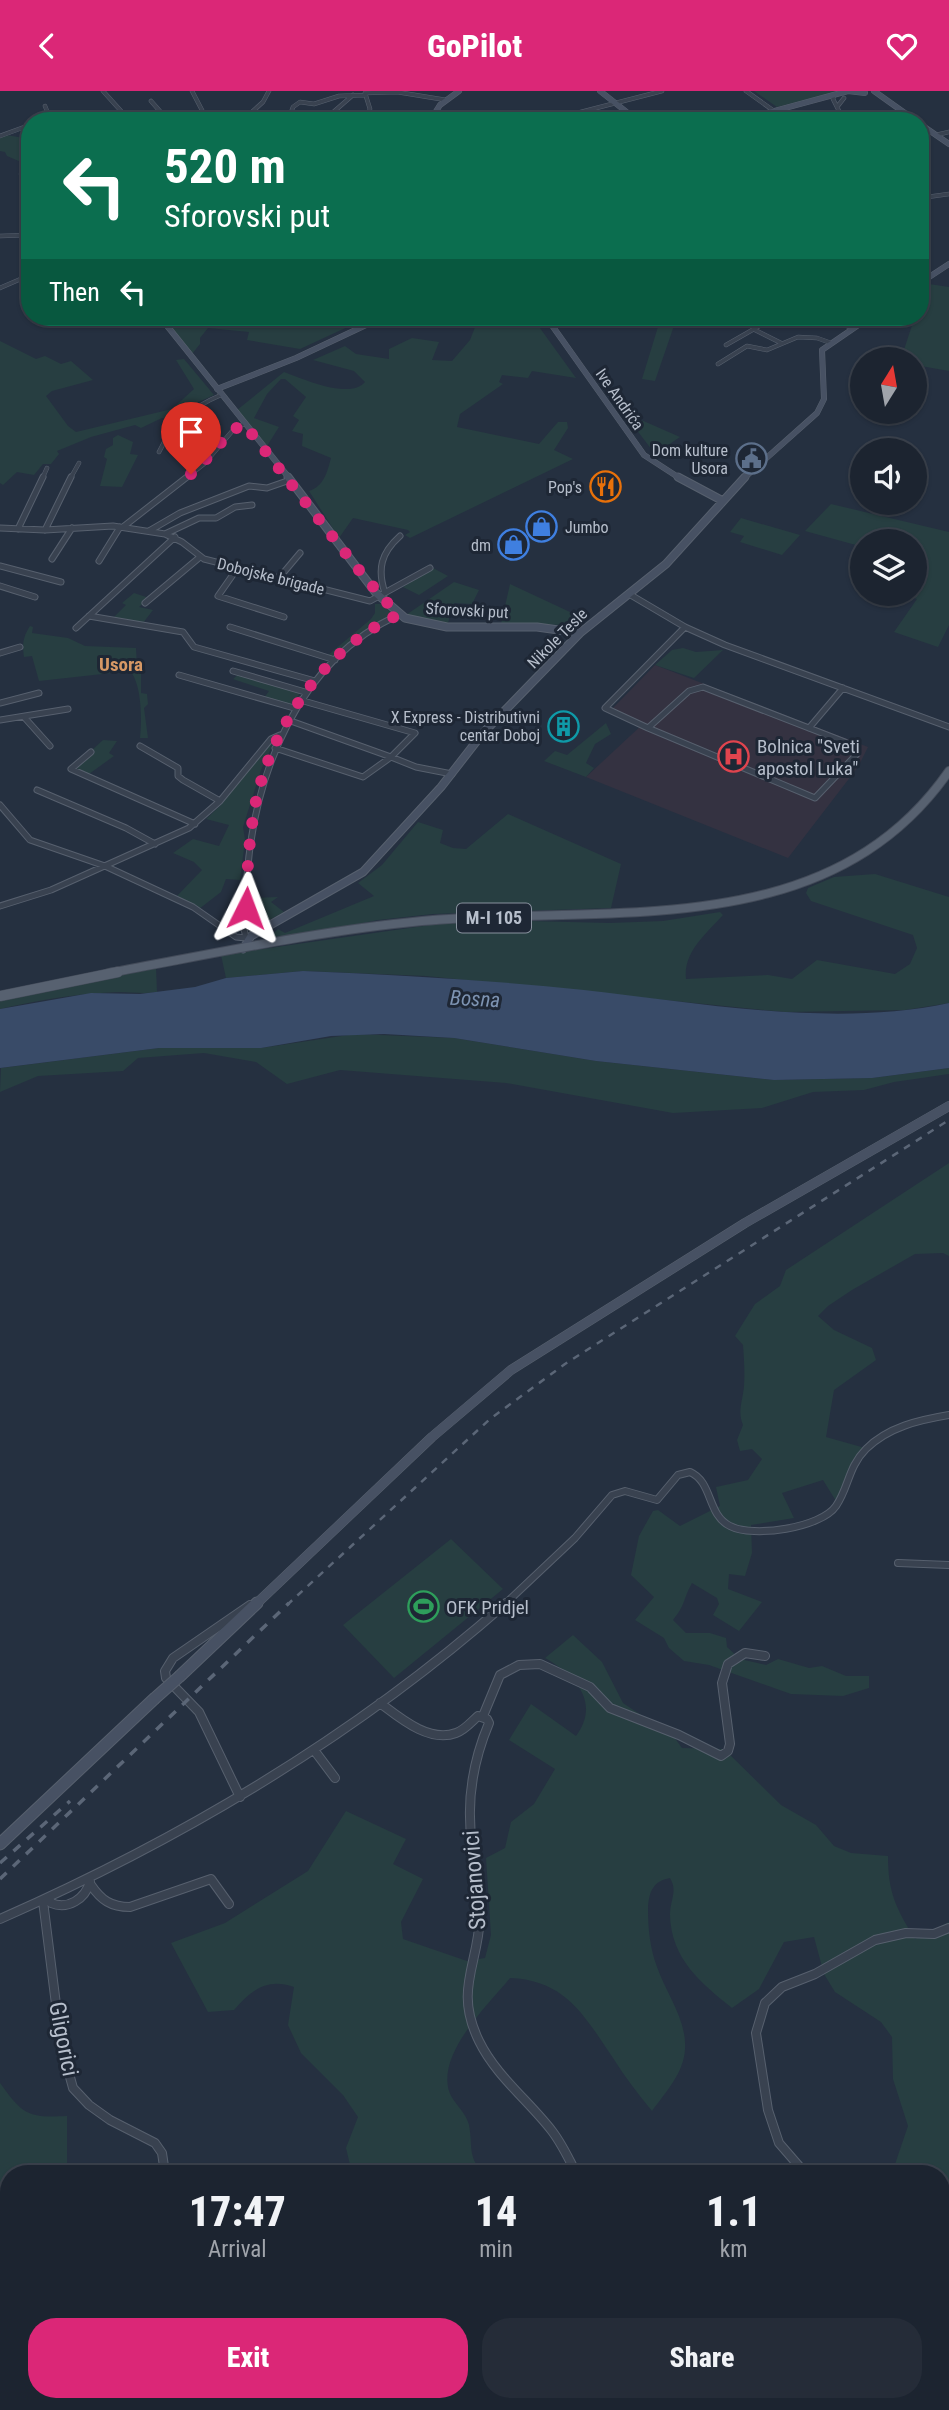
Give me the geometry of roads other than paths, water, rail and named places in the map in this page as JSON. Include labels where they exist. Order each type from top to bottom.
[{"type":"main road","name":"M-I 105","points":[[0,996],[217,954],[245,942],[272,944],[423,921],[662,914],[745,901],[819,877],[880,844],[920,809],[949,771]]},
{"type":"street","points":[[103,91],[122,112]]},
{"type":"street","points":[[192,91],[203,112]]},
{"type":"street","points":[[252,112],[264,102],[269,91]]},
{"type":"street","points":[[437,112],[446,100],[459,91]]},
{"type":"street","points":[[600,91],[627,112]]},
{"type":"street","points":[[579,112],[662,91]]},
{"type":"street","points":[[746,91],[777,112]]},
{"type":"street","points":[[767,112],[852,91],[865,93]]},
{"type":"street","points":[[834,97],[844,98],[874,91],[904,112]]},
{"type":"street","points":[[291,112],[300,102],[314,104],[339,96],[365,93],[416,93],[446,100]]},
{"type":"street","points":[[365,93],[369,112]]},
{"type":"street","points":[[333,112],[353,95]]},
{"type":"street","points":[[834,97],[840,112]]},
{"type":"street","points":[[837,107],[844,98]]},
{"type":"street","points":[[151,101],[161,112]]},
{"type":"street","points":[[45,106],[48,112]]},
{"type":"street","points":[[0,136],[21,128]]},
{"type":"street","points":[[929,130],[949,144]]},
{"type":"street","points":[[936,135],[949,132]]},
{"type":"street","points":[[929,197],[949,194]]},
{"type":"street","points":[[0,236],[21,235]]},
{"type":"street","points":[[929,277],[949,264]]},
{"type":"street","points":[[0,288],[21,279]]},
{"type":"street","name":"Sforovski put","points":[[167,326],[398,615],[415,621],[445,625],[552,627],[580,633]]},
{"type":"street","points":[[159,452],[165,437],[191,408],[219,392],[364,326]]},
{"type":"street","name":"Ive Andrića","points":[[552,326],[644,455],[687,484],[723,501]]},
{"type":"street","points":[[726,345],[758,326]]},
{"type":"street","points":[[849,326],[853,328]]},
{"type":"street","points":[[718,364],[745,347],[767,350],[798,337],[817,338],[831,343],[856,326]]},
{"type":"street","points":[[753,329],[780,343]]},
{"type":"street","name":"Nikole Tesle","points":[[245,942],[363,871],[452,774],[483,733],[580,633],[676,554],[723,501],[821,409],[824,398],[821,353],[831,343]]},
{"type":"street","points":[[99,561],[121,527],[204,464],[233,429],[244,424]]},
{"type":"street","points":[[45,530],[53,509],[79,463]]},
{"type":"street","points":[[18,529],[47,468]]},
{"type":"street","points":[[149,531],[175,515],[248,486],[267,488],[290,480]]},
{"type":"street","points":[[165,534],[199,518],[216,518],[235,507],[252,505]]},
{"type":"street","name":"Dobojske brigade","points":[[0,528],[45,530],[121,527],[149,531],[175,537],[200,557],[370,601],[383,595]]},
{"type":"street","points":[[52,559],[72,528]]},
{"type":"street","points":[[400,536],[380,559],[378,571],[383,595],[430,568]]},
{"type":"street","points":[[76,628],[175,537]]},
{"type":"street","points":[[279,578],[300,553]]},
{"type":"street","points":[[145,603],[200,557]]},
{"type":"street","points":[[0,566],[61,582]]},
{"type":"street","points":[[239,566],[218,596],[284,617]]},
{"type":"street","points":[[0,586],[35,597]]},
{"type":"street","points":[[629,594],[685,627],[949,727]]},
{"type":"street","points":[[0,805],[30,840],[106,866],[193,907],[245,942],[248,868],[254,813],[259,790],[280,735],[305,692],[335,660],[368,632],[398,615]]},
{"type":"street","points":[[89,616],[183,632],[194,647],[315,681]]},
{"type":"street","points":[[230,627],[335,660]]},
{"type":"street","points":[[647,729],[689,691],[702,687],[845,742],[854,747],[857,754],[815,798],[647,729],[605,708],[685,627]]},
{"type":"street","points":[[0,653],[20,647]]},
{"type":"street","points":[[233,671],[305,692]]},
{"type":"street","points":[[179,675],[294,708]]},
{"type":"street","points":[[809,727],[844,688]]},
{"type":"street","points":[[0,703],[39,694]]},
{"type":"street","points":[[275,748],[363,777],[391,757],[415,733],[300,700]]},
{"type":"street","points":[[0,720],[68,709]]},
{"type":"street","points":[[24,717],[50,746]]},
{"type":"street","points":[[288,719],[416,767],[452,774]]},
{"type":"street","points":[[0,906],[51,890],[195,824],[220,801],[262,748],[280,735]]},
{"type":"street","points":[[140,745],[178,768],[178,776],[183,780],[220,801]]},
{"type":"street","points":[[91,752],[71,769],[195,824]]},
{"type":"street","points":[[37,790],[126,828],[155,844]]},
{"type":"street","points":[[266,927],[262,939],[272,944]]},
{"type":"street","points":[[0,1844],[432,1437],[511,1370],[745,1223],[949,1106]]},
{"type":"street","points":[[0,1919],[90,1880],[240,1797],[314,1750],[473,1632],[576,1537],[615,1493],[625,1491],[644,1500],[657,1500],[677,1476],[694,1473],[703,1480],[711,1506],[723,1523],[748,1531],[788,1527],[815,1520],[835,1508],[856,1461],[881,1436],[907,1424],[949,1415]]},
{"type":"street","points":[[898,1563],[949,1565]]},
{"type":"street","points":[[240,1797],[199,1713],[166,1678],[165,1671],[173,1658],[223,1621],[257,1603]]},
{"type":"street","points":[[380,1703],[428,1733],[442,1737],[460,1732],[474,1717],[483,1716],[500,1675],[519,1665],[540,1664],[590,1687],[610,1708],[679,1735],[722,1756],[728,1751],[730,1744],[722,1683],[728,1664],[745,1653],[765,1656]]},
{"type":"street","name":"Stojanovici","points":[[483,1716],[489,1723],[475,1766],[470,1815],[480,1915],[478,1943],[468,1972],[465,1996],[480,2042],[515,2090],[552,2130],[572,2165]]},
{"type":"street","points":[[314,1750],[335,1778]]},
{"type":"street","points":[[90,1880],[97,1896],[107,1905],[127,1908],[211,1878],[229,1904]]},
{"type":"street","points":[[46,1900],[57,1907],[64,1906],[84,1895],[90,1880]]},
{"type":"street","name":"Gligorici","points":[[46,1900],[61,2044],[73,2088],[89,2105],[110,2120],[155,2143],[162,2153],[164,2165]]},
{"type":"street","points":[[797,2165],[779,2143],[768,2110],[756,2033],[765,2003],[782,1987],[815,1974],[875,1940],[906,1933],[934,1934],[949,1928]]},
{"type":"water","name":"Bosna","points":[[303,971],[514,983],[767,1011],[860,1013],[949,1003],[949,1068],[872,1078],[774,1080],[596,1061],[454,1038],[384,1034],[331,1036],[261,1048],[159,1048],[0,1068],[0,1009],[91,993],[140,994],[195,987],[226,978]]},
{"type":"railway","points":[[287,1605],[490,1419],[565,1364],[949,1120]]},
{"type":"railway","points":[[0,1879],[289,1603]]},
{"type":"railway","points":[[0,1863],[70,1801]]},
{"type":"place","name":"Dom kulture Usora","points":[[751,459]]},
{"type":"place","name":"Pop's","points":[[605,487]]},
{"type":"place","name":"Jumbo","points":[[542,527]]},
{"type":"place","name":"dm","points":[[514,545]]},
{"type":"place","name":"X Express - Distributivni centar Doboj","points":[[563,726]]},
{"type":"place","name":"Bolnica \"Sveti apostol Luka\"","points":[[734,757]]},
{"type":"place","name":"OFK Pridjel","points":[[423,1607]]},
{"type":"district","name":"Usora","points":[[121,664]]}]
